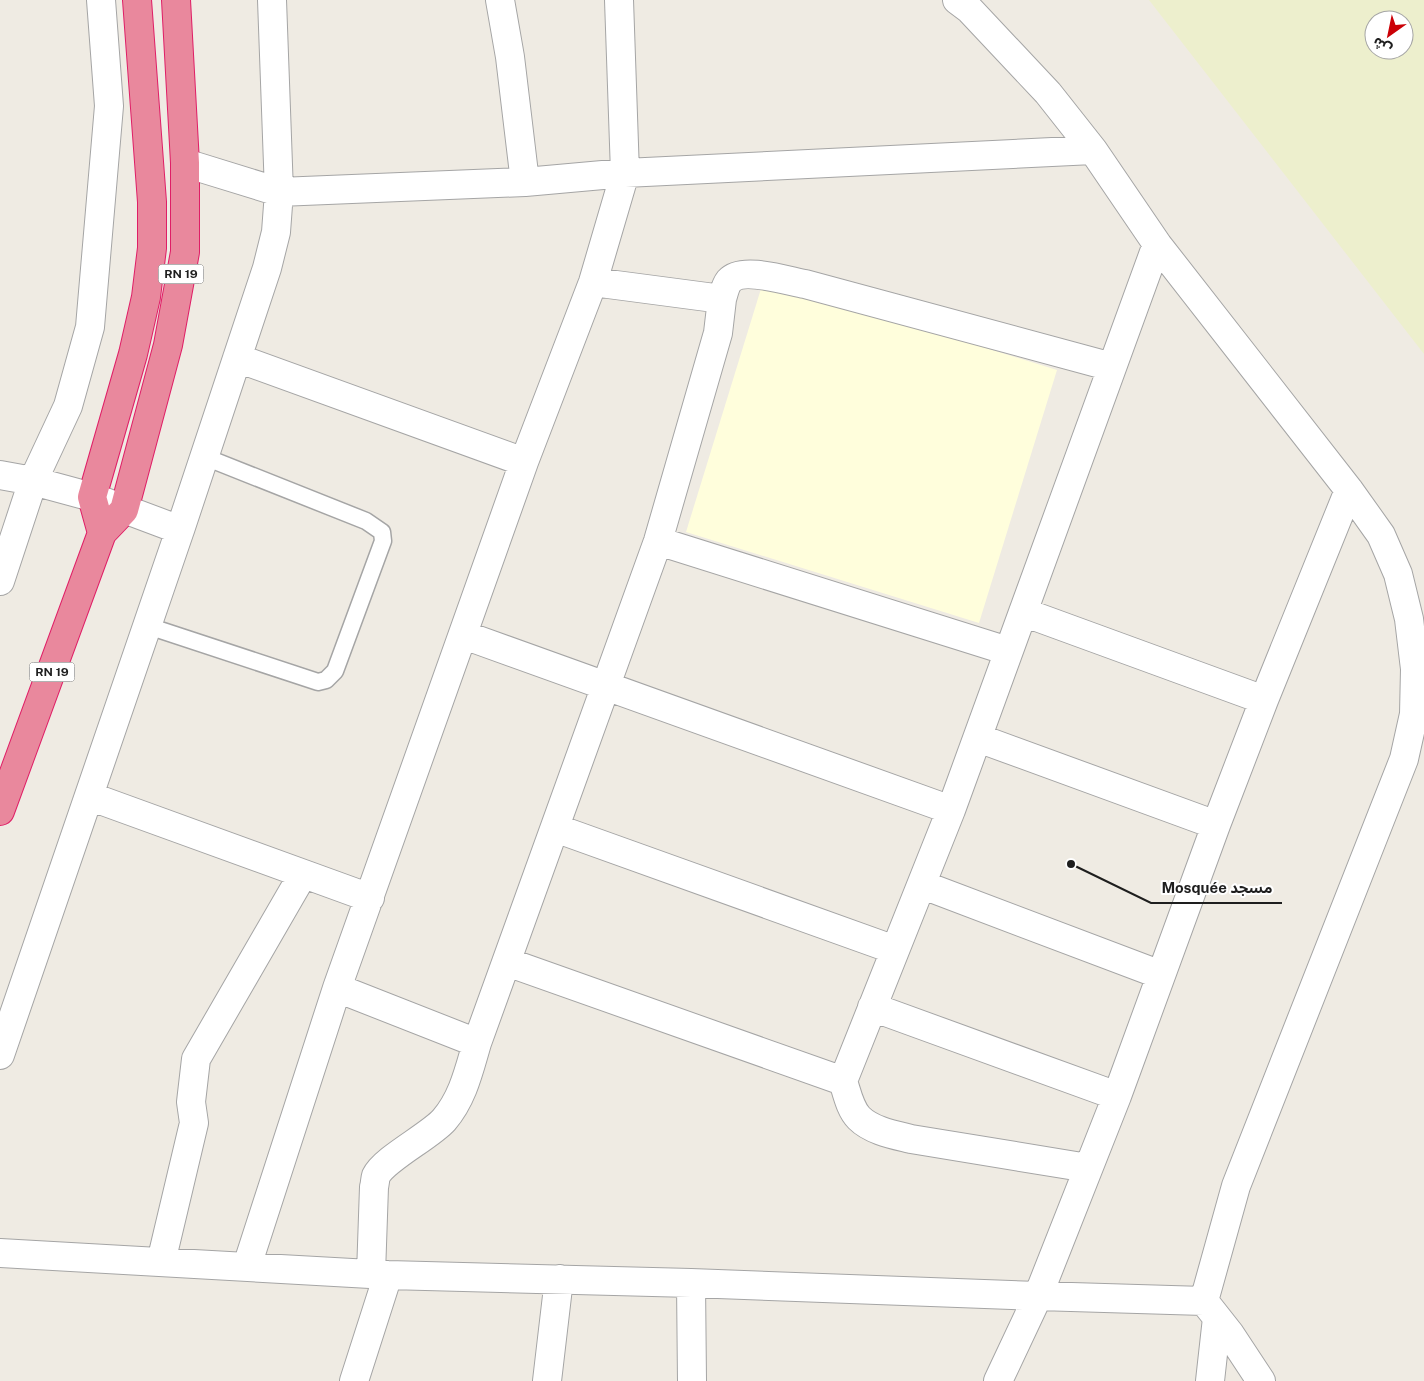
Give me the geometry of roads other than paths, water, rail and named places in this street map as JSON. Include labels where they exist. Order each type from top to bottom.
[{"type":"highway","name":"RN 19","points":[[92,497],[133,354],[146,297],[152,248],[152,202],[137,0]]},
{"type":"highway","name":"RN 19","points":[[0,811],[102,533],[124,510],[168,345],[185,252],[185,163],[176,0]]},
{"type":"highway","points":[[92,497],[102,533]]},
{"type":"street","points":[[0,581],[33,481],[68,406],[90,327],[109,106],[101,0]]},
{"type":"street","points":[[0,1056],[205,458],[276,232],[279,192],[272,0]]},
{"type":"street","points":[[500,0],[510,57],[525,182]]},
{"type":"street","points":[[247,1266],[337,988],[524,462],[593,282],[625,173],[619,0]]},
{"type":"street","points":[[957,0],[969,10],[1048,93],[1093,150],[1157,244],[1349,490],[1381,535],[1398,574],[1409,619],[1416,668],[1414,714],[1404,759],[1236,1186],[1211,1309],[1210,1381]]},
{"type":"street","points":[[185,163],[279,192],[525,182],[625,173],[1093,150]]},
{"type":"street","points":[[1088,1168],[911,1138],[887,1132],[859,1118],[851,1107],[843,1082],[923,885],[1157,244]]},
{"type":"street","points":[[354,1381],[379,1274],[374,1187],[376,1176],[386,1165],[442,1122],[452,1111],[462,1092],[477,1043],[658,541],[718,332],[722,300],[728,282],[733,277],[741,274],[756,274],[815,287],[1112,367]]},
{"type":"street","points":[[593,282],[722,300]]},
{"type":"street","points":[[237,358],[524,462]]},
{"type":"street","points":[[0,475],[33,481],[92,497],[180,530]]},
{"type":"street","points":[[998,1381],[1038,1296],[1117,1096],[1216,825],[1264,700],[1349,490]]},
{"type":"street","points":[[658,541],[1008,651]]},
{"type":"street","points":[[1023,612],[1264,700]]},
{"type":"street","points":[[464,635],[951,810]]},
{"type":"street","points":[[978,738],[1216,825]]},
{"type":"street","points":[[89,796],[370,898]]},
{"type":"street","points":[[555,828],[895,950]]},
{"type":"street","points":[[161,1262],[194,1123],[191,1102],[196,1059],[303,874]]},
{"type":"street","points":[[923,885],[1161,975]]},
{"type":"street","points":[[507,962],[843,1082]]},
{"type":"street","points":[[337,988],[477,1043]]},
{"type":"street","points":[[872,1007],[1117,1096]]},
{"type":"street","points":[[0,1253],[379,1274],[1038,1296],[1211,1309],[1261,1381]]},
{"type":"street","points":[[547,1381],[559,1279]]},
{"type":"street","points":[[691,1283],[692,1381]]},
{"type":"lane","points":[[148,626],[318,682],[326,680],[335,670],[383,541],[382,532],[366,521],[205,458]]},
{"type":"place","name":"Mosquée مسجد","points":[[1071,864]]}]
